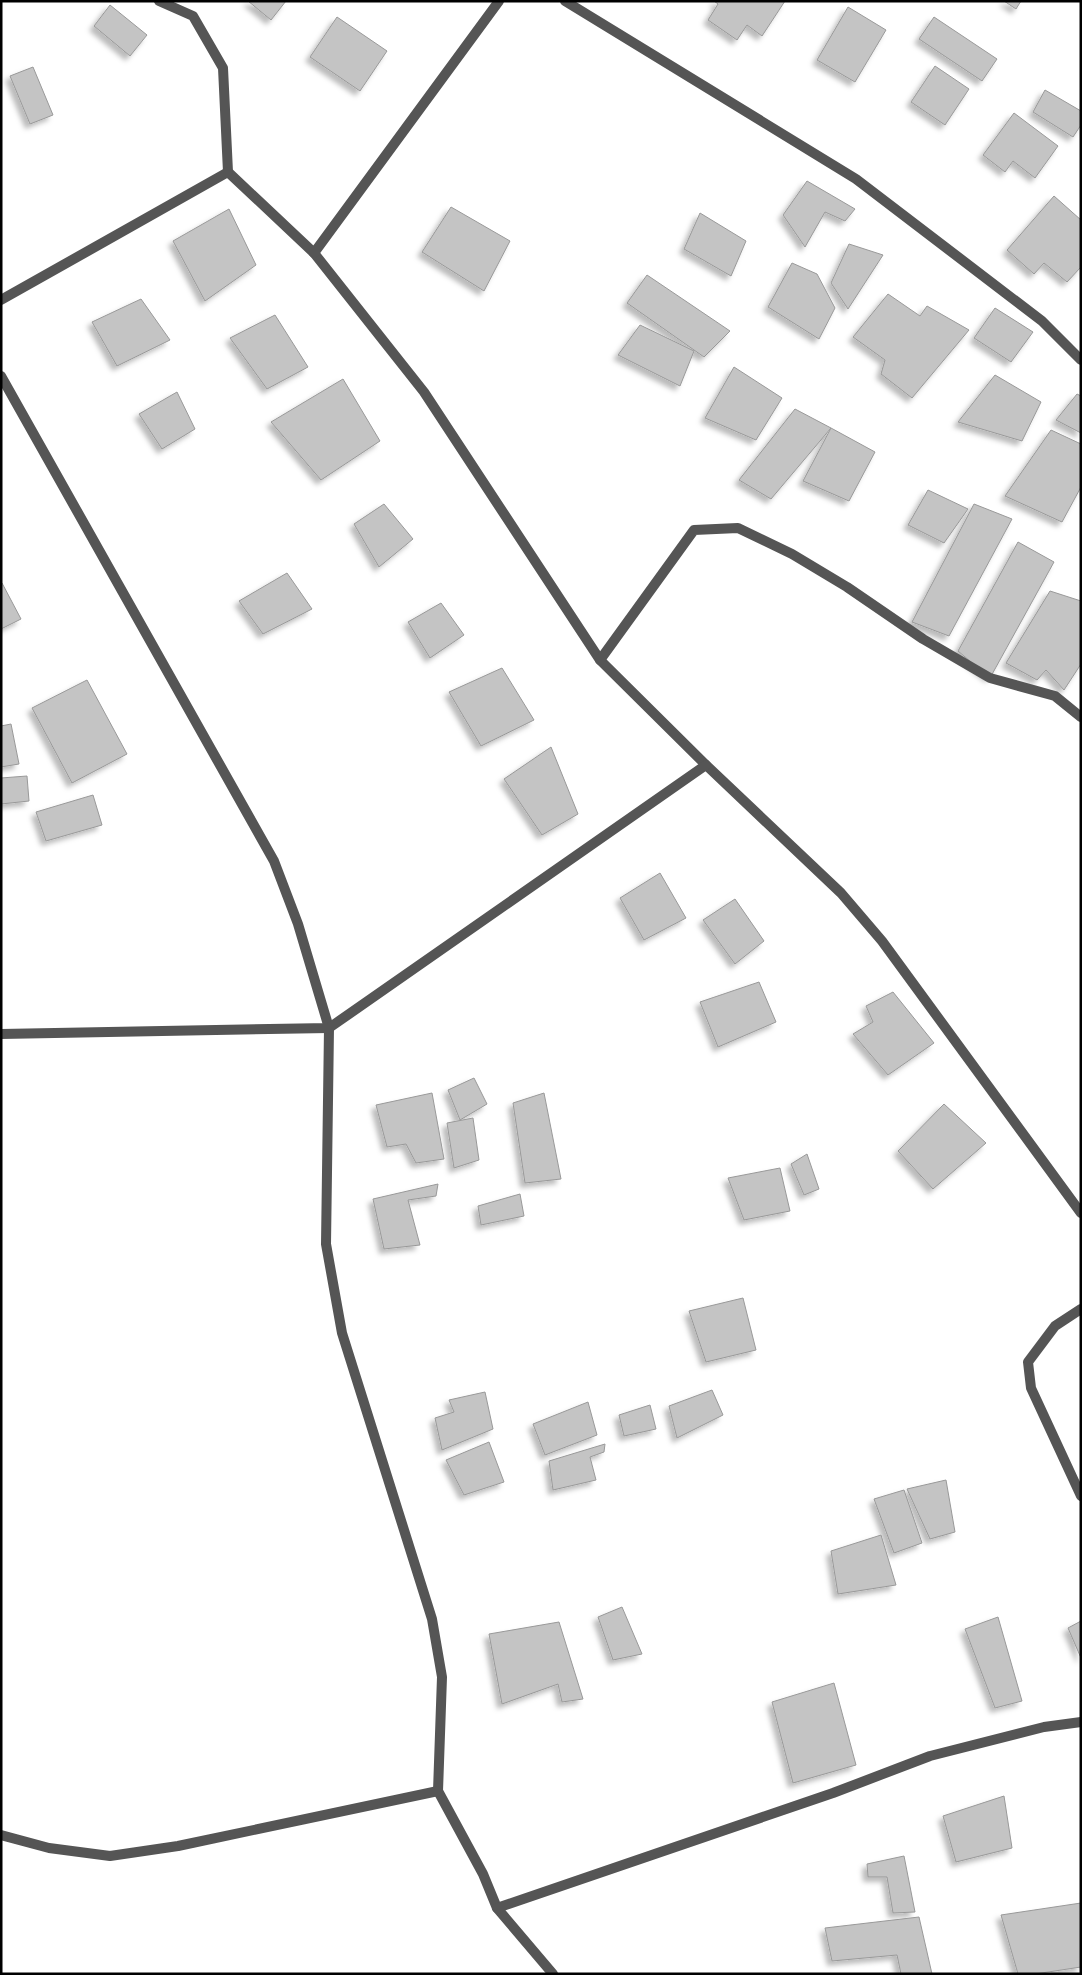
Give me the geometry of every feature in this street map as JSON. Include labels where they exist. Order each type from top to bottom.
[{"type":"street","points":[[159,1],[192,16],[223,68],[228,172],[314,254],[424,392],[600,660],[706,765],[842,893],[1081,1213]]},
{"type":"street","points":[[314,254],[499,1]]},
{"type":"street","points":[[564,1],[856,179],[1042,321],[1081,360]]},
{"type":"street","points":[[1,300],[228,172]]},
{"type":"street","points":[[1,376],[274,861],[298,924],[329,1028],[326,1244],[342,1333],[432,1619],[442,1678],[438,1791],[483,1874],[497,1908],[553,1974]]},
{"type":"street","points":[[600,660],[694,530],[738,528],[792,554],[848,587],[923,638],[990,678],[1055,696],[1081,717]]},
{"type":"street","points":[[1,1034],[329,1028],[706,765]]},
{"type":"street","points":[[1081,1309],[1055,1326],[1028,1362],[1031,1388],[1081,1496]]},
{"type":"street","points":[[497,1908],[833,1793],[930,1756],[1044,1727],[1081,1722]]},
{"type":"street","points":[[1,1835],[49,1848],[110,1856],[178,1846],[438,1791]]},
{"type":"building","points":[[248,1],[286,1],[271,20]]},
{"type":"building","points":[[714,1],[785,1],[762,36],[747,25],[737,40],[708,20],[718,4]]},
{"type":"building","points":[[1004,1],[1021,1],[1016,9]]},
{"type":"building","points":[[110,5],[147,35],[130,56],[94,26]]},
{"type":"building","points":[[848,7],[886,30],[855,82],[817,60]]},
{"type":"building","points":[[337,17],[387,51],[360,91],[310,57]]},
{"type":"building","points":[[934,17],[997,59],[982,81],[919,39]]},
{"type":"building","points":[[935,66],[969,89],[945,125],[911,102]]},
{"type":"building","points":[[33,67],[53,115],[30,124],[10,76]]},
{"type":"building","points":[[1045,90],[1081,111],[1081,125],[1073,137],[1033,112]]},
{"type":"building","points":[[1014,113],[1058,146],[1035,178],[1013,161],[1005,172],[983,155]]},
{"type":"building","points":[[807,181],[855,209],[845,221],[825,212],[805,247],[783,215]]},
{"type":"building","points":[[1054,196],[1081,220],[1081,267],[1067,282],[1044,263],[1034,274],[1007,250]]},
{"type":"building","points":[[451,207],[510,241],[484,291],[422,252]]},
{"type":"building","points":[[229,209],[256,265],[205,301],[173,241]]},
{"type":"building","points":[[700,213],[746,241],[731,276],[684,249]]},
{"type":"building","points":[[849,244],[883,255],[848,309],[831,283]]},
{"type":"building","points":[[792,263],[817,274],[835,308],[819,339],[768,307]]},
{"type":"building","points":[[647,275],[730,331],[704,357],[627,303]]},
{"type":"building","points":[[888,294],[920,316],[927,306],[969,330],[912,398],[881,374],[885,360],[853,337]]},
{"type":"building","points":[[141,299],[170,340],[117,366],[92,322]]},
{"type":"building","points":[[995,308],[1033,332],[1011,362],[974,338]]},
{"type":"building","points":[[275,315],[308,367],[267,389],[230,338]]},
{"type":"building","points":[[640,325],[694,351],[680,386],[618,355]]},
{"type":"building","points":[[734,367],[782,398],[756,440],[705,418]]},
{"type":"building","points":[[995,375],[1041,402],[1022,441],[958,422]]},
{"type":"building","points":[[343,379],[380,441],[321,480],[271,422]]},
{"type":"building","points":[[177,392],[195,429],[162,449],[139,414]]},
{"type":"building","points":[[1077,394],[1081,396],[1081,433],[1056,420]]},
{"type":"building","points":[[795,409],[831,428],[771,499],[739,480]]},
{"type":"building","points":[[831,428],[875,452],[849,501],[803,481]]},
{"type":"building","points":[[1051,430],[1081,444],[1081,487],[1062,522],[1005,496]]},
{"type":"building","points":[[928,490],[968,509],[944,543],[908,525]]},
{"type":"building","points":[[384,504],[413,539],[379,567],[354,524]]},
{"type":"building","points":[[974,504],[1012,519],[949,636],[912,622]]},
{"type":"building","points":[[1018,542],[1054,562],[990,678],[958,651]]},
{"type":"building","points":[[287,573],[312,609],[263,634],[239,601]]},
{"type":"building","points":[[1,584],[21,619],[1,629]]},
{"type":"building","points":[[1050,591],[1081,601],[1081,664],[1064,690],[1046,670],[1037,680],[1006,663]]},
{"type":"building","points":[[441,603],[464,635],[430,658],[408,622]]},
{"type":"building","points":[[502,668],[534,720],[481,746],[449,692]]},
{"type":"building","points":[[87,680],[127,754],[72,783],[32,708]]},
{"type":"building","points":[[11,724],[19,764],[1,767],[1,726]]},
{"type":"building","points":[[551,747],[578,814],[542,835],[504,779]]},
{"type":"building","points":[[27,776],[29,801],[1,804],[1,778]]},
{"type":"building","points":[[93,795],[102,825],[46,841],[36,812]]},
{"type":"building","points":[[660,873],[686,918],[644,940],[620,898]]},
{"type":"building","points":[[735,899],[764,941],[735,964],[703,920]]},
{"type":"building","points":[[759,982],[776,1022],[718,1047],[700,1002]]},
{"type":"building","points":[[893,992],[934,1043],[888,1075],[853,1034],[873,1022],[866,1006]]},
{"type":"building","points":[[474,1078],[487,1104],[460,1120],[448,1090]]},
{"type":"building","points":[[432,1093],[444,1159],[416,1163],[406,1144],[387,1147],[376,1105]]},
{"type":"building","points":[[544,1093],[561,1179],[525,1183],[513,1103]]},
{"type":"building","points":[[944,1104],[986,1143],[933,1189],[898,1151]]},
{"type":"building","points":[[473,1118],[479,1160],[454,1168],[447,1123]]},
{"type":"building","points":[[807,1154],[819,1189],[804,1195],[791,1164]]},
{"type":"building","points":[[780,1168],[790,1211],[744,1220],[728,1178]]},
{"type":"building","points":[[438,1184],[436,1196],[408,1200],[420,1245],[384,1249],[373,1199]]},
{"type":"building","points":[[520,1194],[524,1216],[481,1225],[478,1206]]},
{"type":"building","points":[[743,1298],[756,1350],[706,1362],[689,1311]]},
{"type":"building","points":[[712,1390],[723,1415],[677,1438],[669,1406]]},
{"type":"building","points":[[485,1392],[493,1429],[442,1450],[435,1418],[454,1412],[449,1400]]},
{"type":"building","points":[[588,1402],[597,1435],[545,1455],[533,1424]]},
{"type":"building","points":[[650,1405],[656,1429],[624,1436],[619,1415]]},
{"type":"building","points":[[489,1442],[504,1482],[464,1495],[446,1460]]},
{"type":"building","points":[[605,1444],[604,1452],[590,1457],[596,1480],[553,1490],[549,1461]]},
{"type":"building","points":[[946,1480],[955,1532],[930,1539],[907,1489]]},
{"type":"building","points":[[904,1490],[922,1543],[894,1553],[874,1499]]},
{"type":"building","points":[[881,1535],[896,1585],[838,1594],[831,1551]]},
{"type":"building","points":[[622,1607],[642,1654],[613,1660],[598,1617]]},
{"type":"building","points":[[998,1617],[1022,1701],[995,1708],[965,1629]]},
{"type":"building","points":[[1081,1621],[1081,1658],[1068,1628]]},
{"type":"building","points":[[559,1622],[583,1699],[562,1702],[558,1684],[502,1704],[489,1634]]},
{"type":"building","points":[[834,1683],[856,1765],[793,1783],[772,1702]]},
{"type":"building","points":[[1004,1796],[1012,1848],[956,1862],[943,1816]]},
{"type":"building","points":[[904,1856],[915,1912],[893,1913],[887,1877],[868,1877],[867,1864]]},
{"type":"building","points":[[1081,1903],[1081,1967],[1035,1974],[1018,1974],[1001,1915]]},
{"type":"building","points":[[919,1917],[932,1974],[901,1974],[897,1955],[832,1961],[825,1928]]}]
